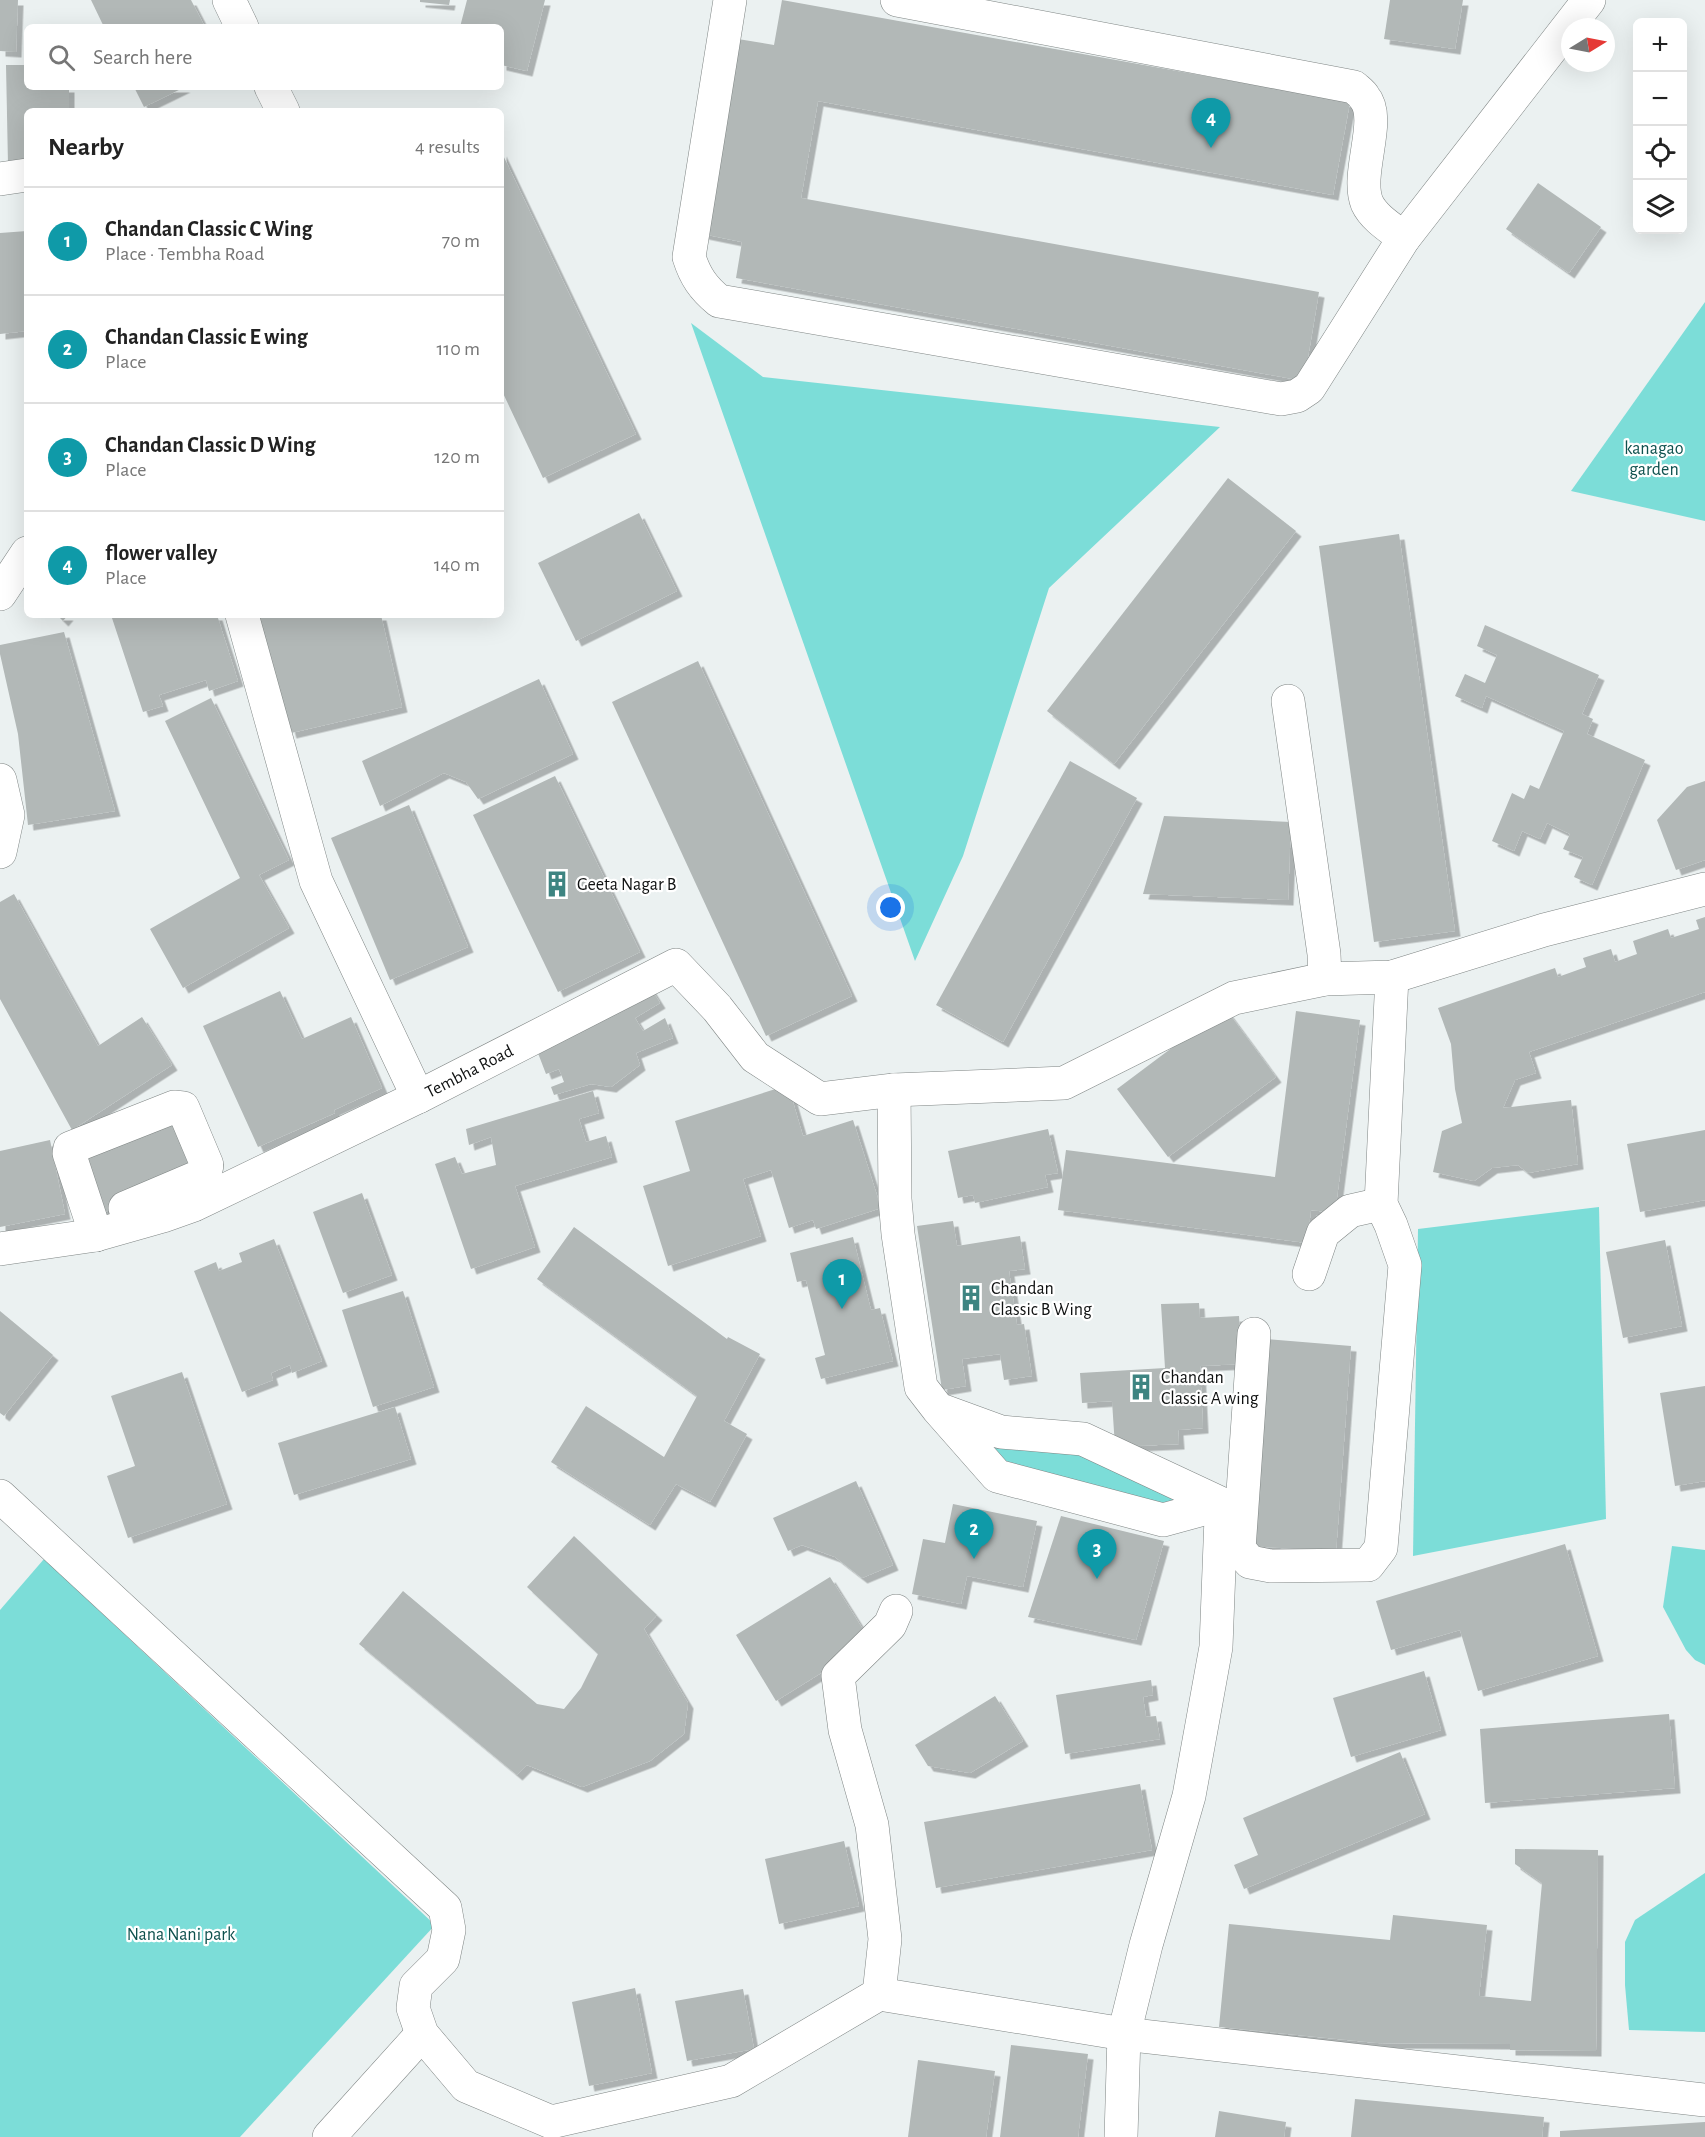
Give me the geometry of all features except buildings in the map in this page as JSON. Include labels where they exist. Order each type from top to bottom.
[{"type":"street","points":[[229,0],[241,24]]},
{"type":"street","points":[[730,0],[688,257],[705,290],[719,301],[1281,399],[1297,396],[1309,388],[1404,238],[1589,0]]},
{"type":"street","points":[[897,0],[1354,87],[1366,98],[1371,116],[1363,185],[1368,203],[1377,217],[1404,238]]},
{"type":"street","points":[[272,90],[282,108]]},
{"type":"street","points":[[0,179],[24,175]]},
{"type":"street","points":[[0,594],[24,558]]},
{"type":"street","points":[[243,618],[316,881],[418,1097]]},
{"type":"street","points":[[1288,701],[1322,942],[1325,979]]},
{"type":"street","points":[[0,780],[8,815],[0,852]]},
{"type":"street","points":[[1222,1504],[1163,1520],[997,1476],[938,1409],[921,1387],[897,1234],[894,1090],[1064,1083],[1234,998],[1325,979],[1392,977],[1544,930],[1705,889]]},
{"type":"street","name":"Tembha Road","points":[[0,1249],[94,1228],[163,1216],[194,1205],[418,1097],[676,965],[717,1008],[755,1057],[820,1099],[894,1090]]},
{"type":"street","points":[[1254,1334],[1239,1549],[1250,1563],[1271,1566],[1368,1565],[1382,1548],[1405,1265],[1391,1225],[1380,1204],[1392,977]]},
{"type":"street","points":[[1309,1275],[1323,1233],[1350,1211],[1380,1204]]},
{"type":"street","points":[[938,1409],[1001,1432],[1083,1439],[1222,1504]]},
{"type":"street","points":[[0,1496],[444,1908],[449,1930],[443,1959],[416,1986],[413,2008],[422,2034],[466,2086],[551,2122],[731,2081],[879,1994],[1124,2034],[1705,2100]]},
{"type":"street","points":[[1121,2137],[1124,2034],[1146,1945],[1189,1796],[1216,1647],[1222,1504]]},
{"type":"street","points":[[879,1994],[885,1939],[872,1826],[845,1730],[838,1676],[890,1624],[896,1611]]},
{"type":"street","points":[[329,2137],[422,2034]]},
{"type":"green space","name":"kanagao garden","points":[[1705,302],[1705,521],[1571,491]]},
{"type":"green space","points":[[691,323],[763,377],[1220,427],[1049,588],[963,856],[915,961]]},
{"type":"green space","points":[[1599,1207],[1606,1519],[1413,1556],[1418,1229]]},
{"type":"green space","points":[[938,1409],[1083,1439],[1222,1504],[1163,1520],[997,1476]]},
{"type":"green space","points":[[1672,1546],[1705,1550],[1705,1665],[1695,1660],[1686,1650],[1663,1607]]},
{"type":"green space","name":"Nana Nani park","points":[[44,1559],[435,1925],[240,2137],[0,2137],[0,1610]]},
{"type":"green space","points":[[1705,1873],[1705,2032],[1629,2030],[1625,1985],[1625,1942],[1635,1920]]},
{"type":"place","name":"flower valley","points":[[1211,148]]},
{"type":"place","name":"Geeta Nagar B","points":[[557,884]]},
{"type":"place","name":"Chandan Classic B Wing","points":[[971,1298]]},
{"type":"place","name":"Chandan Classic C Wing","points":[[842,1309]]},
{"type":"place","name":"Chandan Classic A wing","points":[[1141,1387]]},
{"type":"place","name":"Chandan Classic E wing","points":[[974,1559]]},
{"type":"place","name":"Chandan Classic D Wing","points":[[1097,1579]]}]
